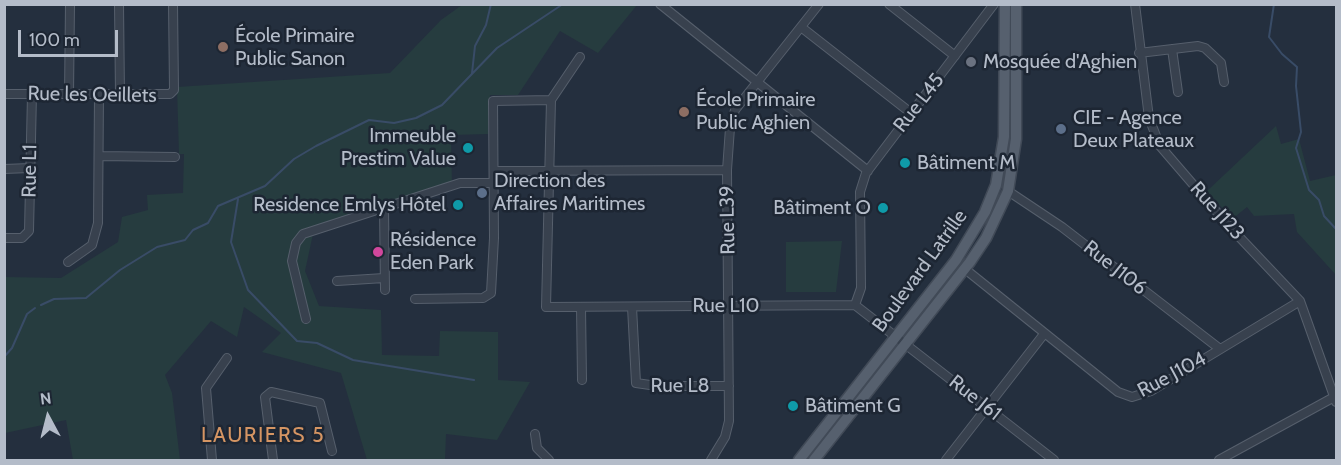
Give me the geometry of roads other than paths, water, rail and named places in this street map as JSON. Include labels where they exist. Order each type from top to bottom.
[{"type":"main road","name":"Boulevard Latrille","points":[[814,460],[966,245],[996,185],[1004,137],[1005,4]]},
{"type":"main road","name":"Boulevard Latrille","points":[[799,460],[901,339],[965,269],[986,238],[1008,191],[1016,139],[1016,4]]},
{"type":"street","points":[[69,4],[69,94]]},
{"type":"street","points":[[119,4],[120,96]]},
{"type":"street","name":"Rue les Oeillets","points":[[4,94],[166,96],[172,93],[174,87],[173,4]]},
{"type":"street","points":[[660,4],[758,81],[867,172],[860,192],[861,288],[855,305],[901,339]]},
{"type":"street","name":"Rue L39","points":[[711,460],[725,437],[729,421],[728,137],[735,110],[819,4]]},
{"type":"street","points":[[889,4],[955,56]]},
{"type":"street","name":"Rue L45","points":[[867,172],[994,4]]},
{"type":"street","name":"Rue J123","points":[[1135,4],[1139,52],[1149,118],[1160,146],[1228,225],[1300,301],[1336,399]]},
{"type":"street","points":[[801,27],[911,112]]},
{"type":"street","points":[[1139,52],[1198,46],[1205,48],[1221,63],[1224,82]]},
{"type":"street","points":[[1172,49],[1178,92]]},
{"type":"street","points":[[548,169],[551,100],[580,57]]},
{"type":"street","name":"Rue L1","points":[[4,238],[25,237],[29,231],[32,94]]},
{"type":"street","points":[[68,262],[92,243],[98,223],[99,95]]},
{"type":"street","points":[[415,299],[483,298],[491,293],[494,183],[493,101],[551,100]]},
{"type":"street","points":[[99,156],[175,157]]},
{"type":"street","points":[[4,169],[30,168]]},
{"type":"street","name":"Rue L10","points":[[548,169],[546,307],[855,305]]},
{"type":"street","points":[[494,171],[727,170]]},
{"type":"street","points":[[306,319],[292,261],[296,243],[303,234],[460,183],[494,183]]},
{"type":"street","name":"Rue J106","points":[[1008,191],[1062,227],[1220,349]]},
{"type":"street","points":[[384,207],[385,290]]},
{"type":"street","name":"Rue J104","points":[[965,269],[1118,392],[1132,397],[1151,391],[1300,301]]},
{"type":"street","points":[[337,281],[384,278]]},
{"type":"street","points":[[581,307],[582,380]]},
{"type":"street","name":"Rue L8","points":[[632,307],[636,383],[657,386],[729,386]]},
{"type":"street","points":[[945,460],[1044,334]]},
{"type":"street","name":"Rue J61","points":[[901,339],[1054,460]]},
{"type":"street","points":[[212,460],[206,388],[227,358]]},
{"type":"street","points":[[273,460],[265,396],[271,392],[320,403],[332,451]]},
{"type":"street","points":[[1219,460],[1336,399]]},
{"type":"street","points":[[535,434],[537,448],[549,460]]},
{"type":"waterway","points":[[472,73],[475,46],[486,25],[491,4]]},
{"type":"waterway","points":[[41,305],[54,299],[86,298],[120,270],[157,247],[185,240],[193,230],[208,223],[218,206],[265,186],[294,159],[316,146],[369,120],[394,123],[416,118],[442,105],[497,48],[563,4]]},
{"type":"waterway","points":[[1274,4],[1269,37],[1282,54],[1297,67],[1296,86],[1301,132],[1296,148],[1309,190],[1319,200],[1324,216],[1336,229]]},
{"type":"waterway","points":[[238,199],[231,242],[248,290],[297,341],[317,343],[353,360],[474,380]]},
{"type":"waterway","points":[[4,357],[12,348],[27,314],[35,308]]},
{"type":"place","name":"École Primaire Public Sanon","points":[[223,47]]},
{"type":"place","name":"Mosquée d'Aghien","points":[[971,62]]},
{"type":"place","name":"École Primaire Public Aghien","points":[[684,112]]},
{"type":"place","name":"CIE - Agence Deux Plateaux","points":[[1061,129]]},
{"type":"place","name":"Immeuble Prestim Value","points":[[468,148]]},
{"type":"place","name":"Bâtiment M","points":[[905,163]]},
{"type":"place","name":"Direction des Affaires Maritimes","points":[[482,193]]},
{"type":"place","name":"Residence Emlys Hôtel","points":[[458,205]]},
{"type":"place","name":"Bâtiment O","points":[[883,208]]},
{"type":"place","name":"Résidence Eden Park","points":[[378,252]]},
{"type":"place","name":"Bâtiment G","points":[[793,406]]},
{"type":"district","name":"LAURIERS 5","points":[[263,436]]}]
